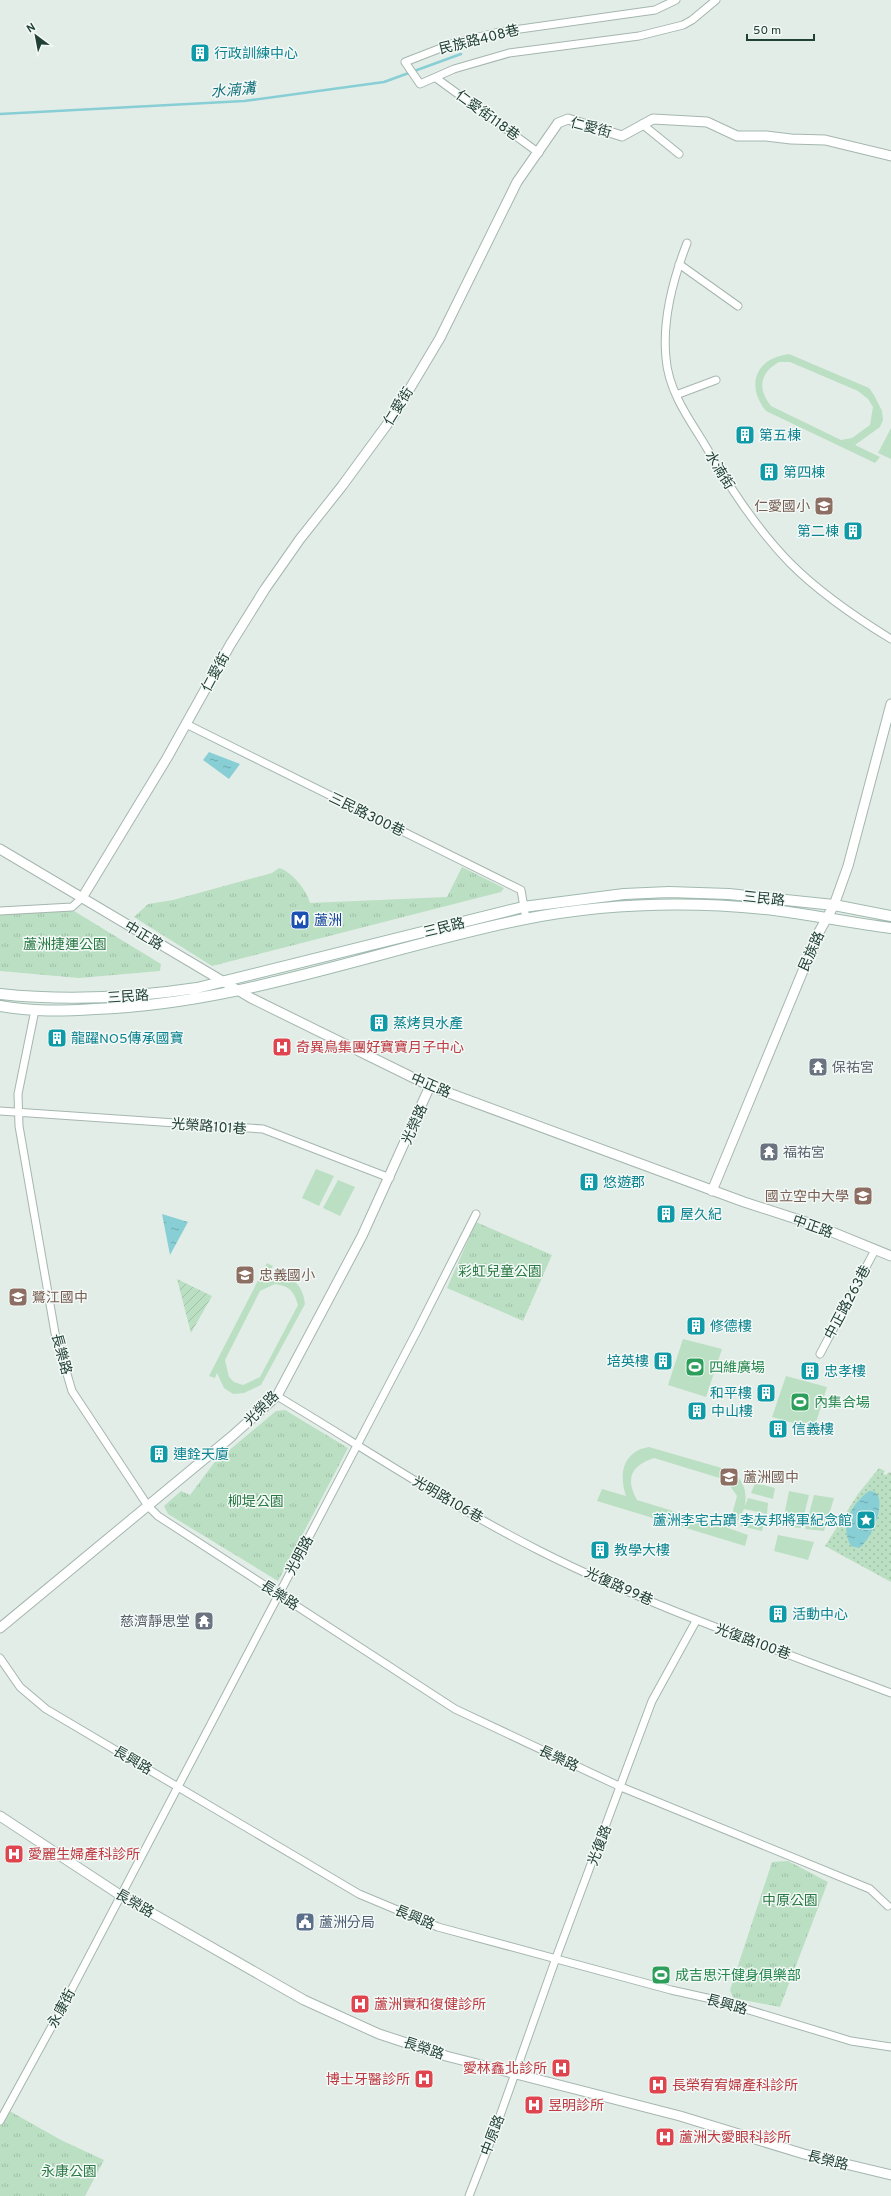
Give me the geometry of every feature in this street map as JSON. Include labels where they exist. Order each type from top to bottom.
[{"type":"main road","name":"三民路","points":[[0,994],[73,999],[154,994],[224,982],[523,907],[624,894],[669,892],[730,894],[834,905],[891,916]]},
{"type":"main road","name":"三民路","points":[[0,1006],[53,1011],[137,1008],[203,998],[526,919],[608,908],[691,905],[775,910],[891,928]]},
{"type":"street","name":"民族路408巷","points":[[676,0],[655,10],[499,32],[454,43],[405,62],[420,84],[454,69],[509,53],[639,36],[683,25],[692,20],[716,0]]},
{"type":"street","name":"仁愛街118巷","points":[[436,78],[539,153]]},
{"type":"street","name":"仁愛街","points":[[82,898],[186,724],[230,645],[265,589],[300,539],[342,486],[394,415],[440,338],[517,182],[539,153],[558,123],[568,119],[622,136],[653,119],[707,122],[737,136],[766,136],[791,139],[825,140],[891,156]]},
{"type":"street","points":[[642,124],[679,154]]},
{"type":"street","name":"水湳街","points":[[687,243],[679,264],[667,311],[666,359],[676,395],[727,483],[772,543],[791,564],[821,589],[857,618],[891,640]]},
{"type":"street","points":[[679,264],[738,306]]},
{"type":"street","points":[[676,395],[716,380]]},
{"type":"street","name":"民族路","points":[[712,1191],[754,1086],[826,919],[834,905],[848,866],[891,704]]},
{"type":"street","name":"三民路300巷","points":[[186,724],[521,890],[526,919]]},
{"type":"street","name":"中正路","points":[[0,849],[236,990],[430,1086],[712,1191],[815,1225],[891,1256]]},
{"type":"street","points":[[0,911],[72,906],[82,898]]},
{"type":"street","name":"長樂路","points":[[35,1010],[18,1094],[19,1126],[56,1333],[72,1391],[148,1506],[158,1516],[455,1709],[621,1787],[870,1889],[888,1906]]},
{"type":"street","name":"光榮路","points":[[0,1628],[148,1506],[277,1396],[362,1236],[390,1178],[430,1086]]},
{"type":"street","name":"光榮路101巷","points":[[0,1111],[263,1130],[390,1178]]},
{"type":"street","name":"光明路","points":[[120,1895],[476,1214]]},
{"type":"street","name":"中正路263巷","points":[[820,1354],[875,1250]]},
{"type":"street","name":"光明路106巷","points":[[277,1396],[453,1504],[541,1551]]},
{"type":"street","name":"光復路99巷","points":[[541,1551],[696,1621]]},
{"type":"street","name":"光復路100巷","points":[[696,1621],[891,1693]]},
{"type":"street","name":"光復路","points":[[513,2074],[652,1701],[696,1621]]},
{"type":"street","name":"長興路","points":[[0,1658],[20,1687],[46,1709],[359,1894],[438,1927],[658,1987],[716,2000],[851,2040],[891,2047]]},
{"type":"street","name":"長榮路","points":[[0,1816],[120,1895],[304,2000],[379,2034],[446,2056],[680,2116],[804,2154],[891,2175]]},
{"type":"street","name":"永康街","points":[[0,2121],[64,2004],[120,1895]]},
{"type":"street","name":"中原路","points":[[468,2196],[496,2127],[513,2074]]},
{"type":"green space","points":[[789,354],[869,388],[882,411],[883,420],[880,427],[855,445],[880,457],[875,463],[766,411],[756,392],[755,383],[757,374],[769,361]],"holes":[[[779,362],[790,362],[858,391],[868,399],[873,407],[870,425],[852,438],[841,440],[771,406],[762,387],[764,376]]]},
{"type":"green space","points":[[891,428],[891,459],[878,453]]},
{"type":"green space","points":[[462,867],[504,888],[501,892],[212,966],[134,917],[148,904],[173,900],[272,873],[279,868],[284,870],[298,882],[306,892],[310,903],[447,897]]},
{"type":"green space","name":"蘆洲捷運公園","points":[[74,911],[161,964],[160,971],[79,978],[0,971],[0,913]]},
{"type":"green space","points":[[316,1169],[334,1176],[319,1206],[302,1198]]},
{"type":"green space","points":[[338,1180],[355,1187],[340,1216],[323,1208]]},
{"type":"green space","name":"彩虹兒童公園","points":[[476,1222],[552,1255],[523,1321],[447,1288]]},
{"type":"green space","points":[[267,1263],[273,1266],[266,1279],[281,1277],[292,1280],[297,1284],[301,1289],[305,1304],[261,1385],[244,1393],[233,1394],[224,1388],[217,1373],[215,1378],[209,1376]],"holes":[[[275,1284],[284,1286],[290,1290],[295,1296],[298,1305],[260,1377],[243,1385],[234,1382],[229,1377],[225,1360],[260,1291]]]},
{"type":"green space","points":[[177,1279],[212,1296],[191,1333]]},
{"type":"green space","name":"四維廣場","points":[[683,1339],[722,1349],[706,1397],[668,1385]]},
{"type":"green space","name":"內集合場","points":[[786,1376],[827,1387],[814,1429],[772,1417]]},
{"type":"green space","name":"柳堤公園","points":[[285,1410],[348,1448],[278,1581],[168,1514],[164,1506],[181,1491],[190,1495],[214,1463],[276,1411]]},
{"type":"green space","points":[[649,1447],[732,1471],[744,1487],[746,1495],[745,1506],[748,1498],[768,1503],[767,1514],[744,1509],[739,1519],[728,1528],[748,1535],[745,1546],[597,1501],[602,1489],[626,1496],[623,1479],[625,1464],[634,1453]],"holes":[[[654,1458],[726,1480],[737,1496],[733,1511],[718,1521],[709,1522],[637,1500],[631,1485],[632,1474],[635,1469],[646,1461]]]},
{"type":"green space","name":"蘆洲李宅古蹟 李友邦將軍紀念館","points":[[879,1468],[885,1471],[883,1474],[886,1475],[889,1472],[891,1473],[891,1582],[825,1546],[858,1494]]},
{"type":"green space","points":[[755,1483],[775,1488],[773,1499],[751,1493]]},
{"type":"green space","points":[[789,1491],[809,1495],[801,1528],[782,1526]]},
{"type":"green space","points":[[814,1495],[834,1498],[824,1531],[805,1529]]},
{"type":"green space","points":[[744,1515],[764,1521],[762,1531],[740,1526]]},
{"type":"green space","points":[[778,1535],[814,1542],[808,1560],[774,1551]]},
{"type":"green space","name":"中原公園","points":[[788,1861],[828,1882],[780,2007],[733,1998],[730,1990],[772,1862]]},
{"type":"green space","name":"永康公園","points":[[6,2109],[61,2140],[104,2160],[85,2196],[0,2196],[0,2120]]},
{"type":"water","points":[[209,752],[240,764],[229,779],[203,760]]},
{"type":"water","points":[[162,1214],[188,1222],[170,1255]]},
{"type":"water","points":[[869,1491],[876,1493],[879,1498],[878,1515],[875,1525],[865,1543],[859,1548],[851,1546],[846,1531],[849,1516],[857,1502]]},
{"type":"waterway","name":"水湳溝","points":[[0,114],[244,101],[384,82],[461,54]]},
{"type":"place","name":"行政訓練中心","points":[[200,53]]},
{"type":"place","name":"第五棟","points":[[745,435]]},
{"type":"place","name":"第四棟","points":[[769,472]]},
{"type":"place","name":"仁愛國小","points":[[824,506]]},
{"type":"place","name":"第二棟","points":[[853,531]]},
{"type":"place","name":"蘆洲","points":[[300,920]]},
{"type":"place","name":"蒸烤貝水產","points":[[379,1023]]},
{"type":"place","name":"龍躍NO5傳承國寶","points":[[57,1038]]},
{"type":"place","name":"奇異鳥集團好寶寶月子中心","points":[[282,1047]]},
{"type":"place","name":"保祐宮","points":[[818,1067]]},
{"type":"place","name":"福祐宮","points":[[769,1152]]},
{"type":"place","name":"悠遊郡","points":[[589,1182]]},
{"type":"place","name":"國立空中大學","points":[[863,1196]]},
{"type":"place","name":"屋久紀","points":[[666,1214]]},
{"type":"place","name":"忠義國小","points":[[245,1275]]},
{"type":"place","name":"鷺江國中","points":[[18,1297]]},
{"type":"place","name":"修德樓","points":[[696,1326]]},
{"type":"place","name":"培英樓","points":[[663,1361]]},
{"type":"place","name":"四維廣場","points":[[695,1367]]},
{"type":"place","name":"忠孝樓","points":[[810,1371]]},
{"type":"place","name":"和平樓","points":[[766,1393]]},
{"type":"place","name":"內集合場","points":[[800,1402]]},
{"type":"place","name":"中山樓","points":[[697,1411]]},
{"type":"place","name":"信義樓","points":[[778,1429]]},
{"type":"place","name":"連銓天廈","points":[[159,1454]]},
{"type":"place","name":"蘆洲國中","points":[[729,1477]]},
{"type":"place","name":"蘆洲李宅古蹟 李友邦將軍紀念館","points":[[866,1520]]},
{"type":"place","name":"教學大樓","points":[[600,1550]]},
{"type":"place","name":"活動中心","points":[[778,1614]]},
{"type":"place","name":"慈濟靜思堂","points":[[204,1621]]},
{"type":"place","name":"愛麗生婦產科診所","points":[[14,1854]]},
{"type":"place","name":"蘆洲分局","points":[[305,1922]]},
{"type":"place","name":"成吉思汗健身俱樂部","points":[[661,1975]]},
{"type":"place","name":"蘆洲實和復健診所","points":[[360,2004]]},
{"type":"place","name":"愛林鑫北診所","points":[[561,2068]]},
{"type":"place","name":"博士牙醫診所","points":[[424,2079]]},
{"type":"place","name":"長榮宥宥婦產科診所","points":[[658,2085]]},
{"type":"place","name":"昱明診所","points":[[534,2105]]},
{"type":"place","name":"蘆洲大愛眼科診所","points":[[665,2137]]}]
